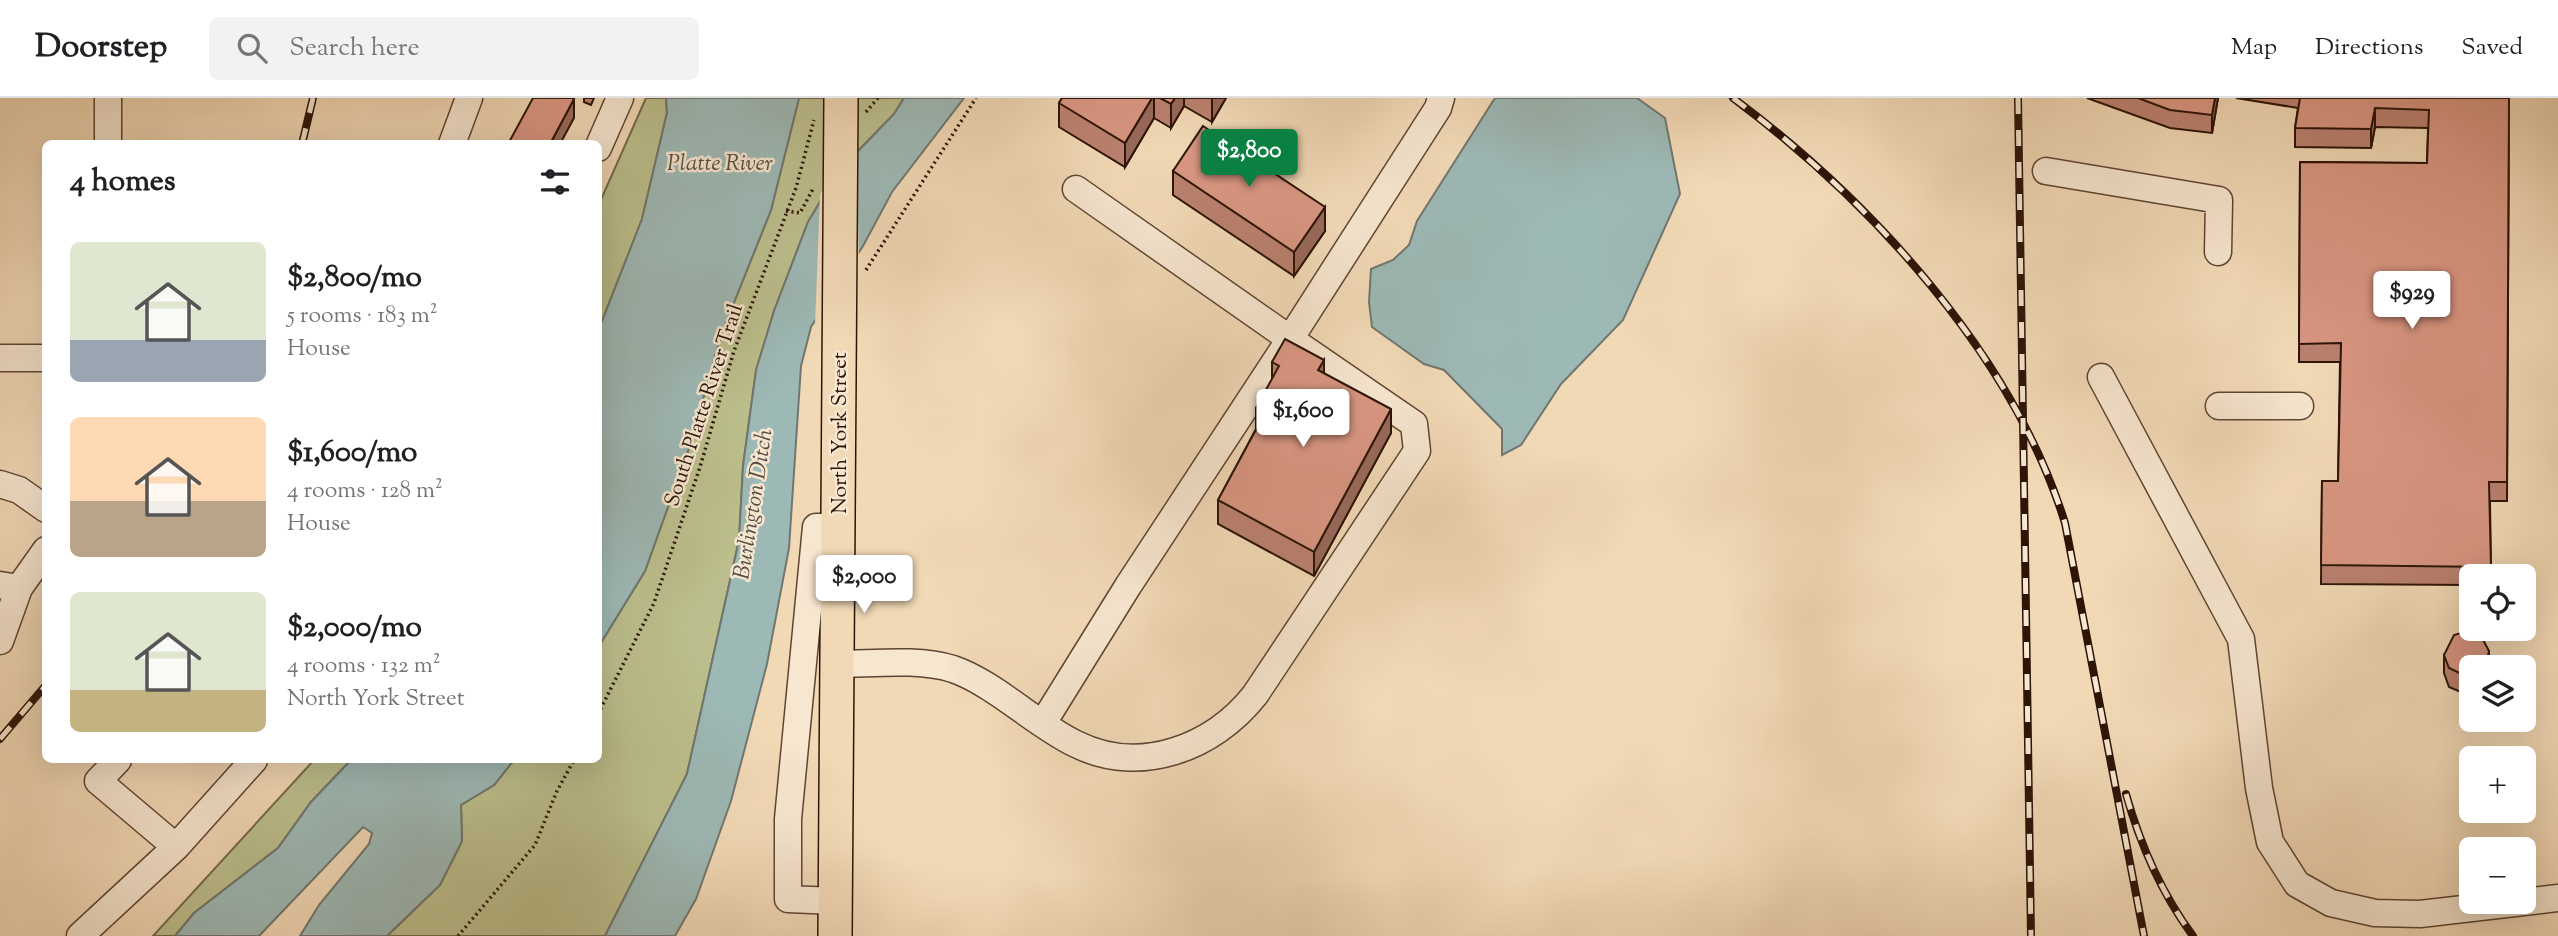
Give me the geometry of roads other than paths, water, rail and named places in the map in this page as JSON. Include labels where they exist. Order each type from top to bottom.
[{"type":"main road","name":"North York Street","points":[[833,112],[828,177],[840,294],[835,936]]},
{"type":"lane","points":[[108,98],[108,140]]},
{"type":"lane","points":[[453,140],[469,98]]},
{"type":"lane","points":[[602,140],[620,98]]},
{"type":"lane","points":[[1044,723],[1128,586],[1438,108],[1441,98]]},
{"type":"lane","points":[[2046,171],[2219,200],[2218,251]]},
{"type":"lane","points":[[836,664],[909,664],[953,669],[1076,744],[1101,753],[1126,757],[1173,753],[1198,744],[1239,716],[1255,695],[1417,451],[1414,424],[1076,189]]},
{"type":"lane","points":[[0,358],[42,358]]},
{"type":"lane","points":[[2101,377],[2241,639],[2259,788],[2270,842],[2297,884],[2331,903],[2375,913],[2420,914],[2558,898]]},
{"type":"lane","points":[[2219,406],[2300,406]]},
{"type":"lane","points":[[0,484],[19,490],[42,506]]},
{"type":"lane","points":[[835,901],[788,899],[788,819],[816,527],[838,527]]},
{"type":"lane","points":[[0,641],[10,586],[42,554]]},
{"type":"lane","points":[[115,763],[98,781],[176,846]]},
{"type":"lane","points":[[80,936],[176,846],[251,763]]},
{"type":"water","name":"Platte River","points":[[666,98],[799,98],[771,210],[721,335],[689,448],[645,571],[602,641],[602,321],[642,219],[667,113]]},
{"type":"water","name":"Burlington Ditch","points":[[904,98],[964,98],[892,192],[863,246],[811,327],[801,366],[789,548],[767,664],[731,801],[696,899],[675,936],[605,936],[687,774],[739,540],[743,466],[756,370],[774,311],[808,222],[824,195],[840,170],[894,114]]},
{"type":"water","points":[[1495,98],[1637,98],[1665,118],[1680,194],[1623,320],[1561,384],[1521,445],[1502,455],[1502,429],[1444,370],[1424,364],[1372,327],[1369,302],[1371,269],[1393,260],[1409,245],[1417,221]]},
{"type":"water","points":[[348,763],[512,763],[494,785],[461,805],[462,841],[440,885],[387,936],[300,936],[319,905],[369,844],[372,833],[363,827],[259,936],[175,936],[194,913],[278,848],[311,802]]},
{"type":"railway","points":[[303,140],[313,98]]},
{"type":"railway","points":[[1733,98],[1785,139],[1836,185],[1932,286],[1974,342],[2011,400],[2042,461],[2065,523],[2144,936]]},
{"type":"railway","points":[[2018,98],[2031,936]]},
{"type":"railway","points":[[0,739],[42,690]]},
{"type":"railway","points":[[2126,794],[2153,868],[2171,903],[2193,936]]}]
